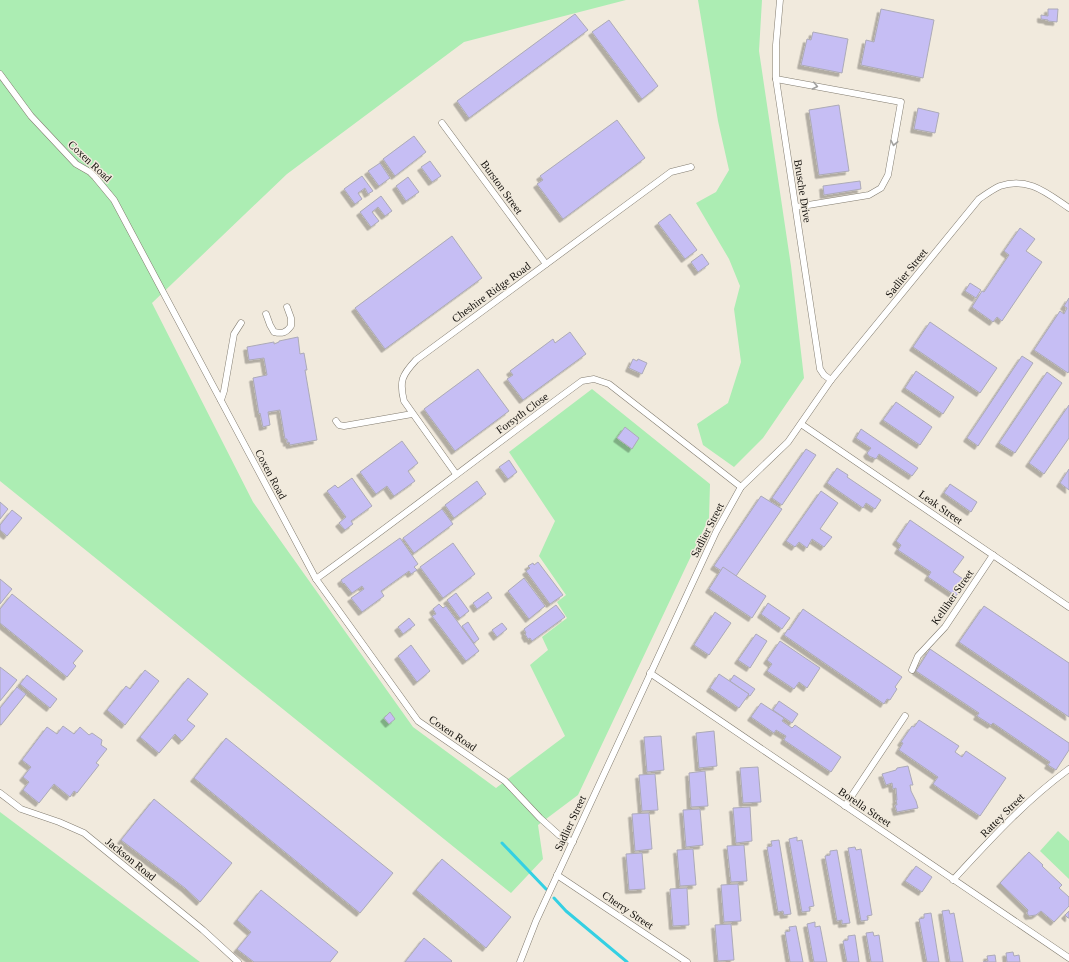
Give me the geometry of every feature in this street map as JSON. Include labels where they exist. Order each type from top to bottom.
[{"type":"lane","name":"Brusche Drive","points":[[780,0],[776,45],[776,79],[820,369],[824,375],[831,380]]},
{"type":"lane","name":"Coxen Road","points":[[0,74],[31,116],[76,164],[90,172],[108,191],[164,291],[316,579],[418,722],[505,781],[558,835],[573,842]]},
{"type":"lane","points":[[776,79],[902,102],[888,175],[881,188],[869,195],[796,207]]},
{"type":"lane","name":"Burston Street","points":[[442,123],[546,264]]},
{"type":"lane","name":"Cheshire Ridge Road","points":[[456,474],[404,402],[401,387],[405,372],[416,360],[671,172],[691,167]]},
{"type":"lane","name":"Sadlier Street","points":[[520,962],[536,920],[650,673],[716,532],[741,487],[788,442],[831,380],[979,199],[1000,186],[1018,183],[1034,185],[1069,208]]},
{"type":"lane","points":[[266,314],[274,332],[280,334],[287,332],[291,326],[291,318],[287,307]]},
{"type":"lane","points":[[221,400],[224,391],[234,334],[241,323]]},
{"type":"lane","name":"Forsyth Close","points":[[316,579],[582,381],[594,379],[609,384],[741,487]]},
{"type":"lane","points":[[336,421],[339,425],[344,426],[412,414]]},
{"type":"lane","name":"Leak Street","points":[[801,424],[1069,607]]},
{"type":"lane","name":"Kelliher Street","points":[[912,670],[918,656],[945,627],[993,555]]},
{"type":"lane","name":"Borella Street","points":[[650,673],[1069,958]]},
{"type":"lane","points":[[845,806],[905,716]]},
{"type":"lane","name":"Rattey Street","points":[[954,880],[1004,825],[1044,787],[1069,769]]},
{"type":"lane","name":"Jackson Road","points":[[0,793],[21,810],[58,822],[84,833],[203,930],[238,962]]},
{"type":"lane","name":"Cherry Street","points":[[557,875],[687,962]]},
{"type":"green space","points":[[0,0],[626,0],[464,42],[287,174],[152,303],[253,502],[413,727],[496,788],[565,736],[530,665],[548,650],[542,637],[567,618],[557,602],[566,595],[539,556],[555,521],[509,452],[592,389],[710,484],[709,518],[578,795],[538,825],[543,859],[511,893],[0,481]]},
{"type":"green space","points":[[698,0],[762,0],[759,51],[791,266],[804,378],[763,438],[734,467],[703,445],[697,424],[728,403],[741,362],[734,309],[740,286],[729,259],[696,203],[716,192],[729,170],[718,121]]},
{"type":"green space","points":[[0,812],[200,962],[0,962]]},
{"type":"green space","points":[[1058,831],[1069,841],[1069,879],[1040,851]]},
{"type":"building","points":[[881,9],[934,20],[923,78],[861,65],[866,40],[874,42]]},
{"type":"building","points":[[1048,9],[1058,9],[1057,22],[1041,19],[1041,15],[1048,16]]},
{"type":"building","points":[[575,14],[588,30],[469,118],[457,101]]},
{"type":"building","points":[[609,20],[658,86],[642,99],[592,32]]},
{"type":"building","points":[[813,32],[848,39],[842,73],[801,65],[807,39],[811,40]]},
{"type":"building","points":[[839,105],[849,171],[819,175],[809,110]]},
{"type":"building","points":[[918,108],[939,113],[935,133],[914,129]]},
{"type":"building","points":[[617,120],[645,158],[563,219],[537,184],[543,180],[540,176]]},
{"type":"building","points":[[414,136],[426,152],[395,176],[383,159]]},
{"type":"building","points":[[430,161],[441,176],[432,182],[421,167]]},
{"type":"building","points":[[380,163],[390,178],[379,186],[368,171]]},
{"type":"building","points":[[362,176],[373,191],[368,194],[365,188],[358,193],[362,199],[355,204],[344,189]]},
{"type":"building","points":[[408,177],[419,192],[406,201],[396,186]]},
{"type":"building","points":[[860,181],[861,189],[824,195],[823,186]]},
{"type":"building","points":[[381,196],[392,211],[385,216],[378,207],[372,212],[379,221],[371,227],[360,212]]},
{"type":"building","points":[[670,214],[697,250],[685,259],[658,223]]},
{"type":"building","points":[[1020,228],[1035,239],[1026,251],[1042,262],[1002,321],[997,317],[993,322],[972,307],[1009,255],[1004,251]]},
{"type":"building","points":[[452,236],[482,278],[385,349],[355,308]]},
{"type":"building","points":[[702,254],[709,264],[698,272],[691,262]]},
{"type":"building","points":[[970,283],[981,290],[976,298],[965,291]]},
{"type":"building","points":[[1069,298],[1068,373],[1034,350],[1060,311],[1064,314],[1067,308],[1064,306]]},
{"type":"building","points":[[930,322],[997,368],[980,393],[913,347]]},
{"type":"building","points":[[570,332],[586,354],[523,400],[507,379],[513,375],[510,371],[553,339],[555,343]]},
{"type":"building","points":[[298,337],[300,354],[304,353],[307,370],[305,370],[317,440],[290,445],[289,442],[287,443],[287,439],[285,439],[280,410],[268,412],[270,425],[263,427],[260,413],[259,414],[253,378],[267,375],[264,358],[249,360],[247,347],[274,342],[274,344],[279,341]]},
{"type":"building","points":[[1022,356],[1033,363],[978,446],[967,438]]},
{"type":"building","points":[[633,359],[637,361],[638,359],[647,363],[642,374],[629,368]]},
{"type":"building","points":[[478,369],[509,411],[455,451],[424,409]]},
{"type":"building","points":[[916,371],[954,397],[943,414],[905,388]]},
{"type":"building","points":[[1047,372],[1062,383],[1015,453],[999,443]]},
{"type":"building","points":[[896,402],[932,427],[920,445],[883,420]]},
{"type":"building","points":[[1069,405],[1069,438],[1044,474],[1029,463]]},
{"type":"building","points":[[625,427],[639,438],[632,449],[617,438]]},
{"type":"building","points":[[861,429],[918,468],[912,476],[879,454],[876,459],[869,456],[867,453],[871,448],[856,438]]},
{"type":"building","points":[[402,441],[418,463],[408,471],[415,481],[394,496],[387,486],[376,494],[360,472]]},
{"type":"building","points":[[806,449],[816,455],[782,505],[772,498]]},
{"type":"building","points":[[509,460],[517,472],[508,479],[499,467]]},
{"type":"building","points":[[837,468],[848,475],[847,477],[881,500],[875,509],[866,503],[863,508],[827,483]]},
{"type":"building","points":[[1069,469],[1069,490],[1060,483]]},
{"type":"building","points":[[352,478],[372,506],[351,521],[353,524],[345,530],[339,523],[346,517],[327,491],[335,485],[338,488]]},
{"type":"building","points":[[477,481],[486,494],[454,518],[445,505]]},
{"type":"building","points":[[950,484],[977,502],[971,512],[944,493]]},
{"type":"building","points":[[821,491],[838,503],[820,529],[832,537],[824,547],[812,539],[807,548],[799,542],[795,547],[786,541]]},
{"type":"building","points":[[761,496],[782,509],[734,579],[714,566]]},
{"type":"building","points":[[0,502],[8,509],[0,519]]},
{"type":"building","points":[[442,509],[453,524],[414,553],[403,538]]},
{"type":"building","points":[[12,510],[22,518],[7,536],[0,530],[0,525]]},
{"type":"building","points":[[910,520],[964,557],[953,572],[966,581],[956,596],[928,577],[931,572],[898,550],[901,545],[896,541]]},
{"type":"building","points":[[400,538],[418,564],[414,567],[417,570],[411,574],[409,571],[381,591],[384,596],[362,612],[351,598],[364,589],[362,586],[352,593],[341,580]]},
{"type":"building","points":[[453,543],[475,574],[443,598],[420,567]]},
{"type":"building","points":[[538,562],[563,595],[550,604],[526,571],[530,568],[528,566],[533,563],[534,565]]},
{"type":"building","points":[[723,567],[766,596],[752,618],[709,589]]},
{"type":"building","points":[[524,578],[545,606],[529,619],[508,591]]},
{"type":"building","points":[[0,579],[12,589],[0,604]]},
{"type":"building","points":[[488,592],[492,598],[477,609],[473,603]]},
{"type":"building","points":[[456,593],[469,611],[460,618],[447,600]]},
{"type":"building","points":[[12,594],[83,651],[73,663],[76,666],[67,677],[0,623],[0,609]]},
{"type":"building","points":[[768,603],[790,618],[782,629],[761,614]]},
{"type":"building","points":[[439,604],[443,608],[446,606],[479,651],[466,661],[432,616],[436,614],[433,609]]},
{"type":"building","points":[[556,605],[565,617],[532,641],[530,638],[528,639],[524,629]]},
{"type":"building","points":[[984,606],[1069,663],[1069,717],[959,642]]},
{"type":"building","points":[[803,609],[902,677],[895,687],[897,689],[890,700],[887,699],[884,704],[784,635]]},
{"type":"building","points":[[715,612],[731,623],[709,655],[694,645]]},
{"type":"building","points":[[409,618],[415,625],[403,634],[398,627]]},
{"type":"building","points":[[468,622],[479,639],[474,643],[462,626]]},
{"type":"building","points":[[502,623],[507,629],[497,637],[492,630]]},
{"type":"building","points":[[756,634],[767,641],[750,668],[738,660]]},
{"type":"building","points":[[780,641],[820,668],[807,688],[799,682],[794,689],[767,671],[772,664],[767,660]]},
{"type":"building","points":[[411,645],[430,671],[417,682],[398,656]]},
{"type":"building","points":[[930,649],[1069,743],[1069,750],[1056,770],[1048,765],[1050,762],[993,723],[991,725],[977,716],[979,713],[916,671]]},
{"type":"building","points":[[0,667],[17,680],[0,701]]},
{"type":"building","points":[[145,670],[159,681],[125,725],[107,710],[126,686],[130,689]]},
{"type":"building","points":[[719,674],[749,694],[739,708],[710,688]]},
{"type":"building","points":[[27,675],[57,699],[50,708],[20,684]]},
{"type":"building","points":[[734,675],[755,689],[750,696],[730,681]]},
{"type":"building","points":[[188,678],[208,694],[187,720],[195,726],[182,741],[175,734],[159,753],[140,737]]},
{"type":"building","points":[[17,687],[26,694],[1,725],[0,708]]},
{"type":"building","points":[[779,701],[798,714],[792,723],[773,710]]},
{"type":"building","points":[[761,703],[784,718],[782,721],[792,728],[795,725],[841,757],[831,772],[784,740],[786,736],[776,730],[774,733],[751,717]]},
{"type":"building","points":[[390,712],[395,719],[389,724],[384,718]]},
{"type":"building","points":[[919,720],[959,746],[955,752],[962,757],[966,751],[1006,778],[980,816],[933,784],[938,777],[899,750],[903,743],[901,742],[912,726],[914,727]]},
{"type":"building","points":[[63,726],[74,734],[80,727],[89,735],[92,733],[102,740],[101,745],[107,749],[96,763],[99,765],[77,793],[74,791],[70,797],[54,784],[39,803],[23,790],[29,782],[23,777],[31,767],[22,760],[47,727],[57,734]]},
{"type":"building","points":[[714,731],[717,766],[699,768],[696,733]]},
{"type":"building","points":[[661,736],[664,770],[647,772],[644,737]]},
{"type":"building","points":[[226,738],[393,873],[360,913],[194,778]]},
{"type":"building","points":[[908,766],[913,785],[910,785],[911,791],[918,808],[897,812],[895,805],[897,805],[896,788],[893,789],[892,783],[886,785],[882,774],[896,770],[897,768]]},
{"type":"building","points":[[758,767],[761,802],[743,803],[740,768]]},
{"type":"building","points":[[705,771],[708,806],[691,807],[689,773]]},
{"type":"building","points":[[655,774],[658,810],[642,811],[639,775]]},
{"type":"building","points":[[154,799],[232,863],[200,902],[185,888],[121,840]]},
{"type":"building","points":[[750,807],[752,841],[736,843],[733,808]]},
{"type":"building","points":[[700,809],[703,845],[686,847],[683,810]]},
{"type":"building","points":[[649,813],[652,849],[635,851],[632,814]]},
{"type":"building","points":[[797,837],[797,841],[802,840],[814,906],[809,907],[810,911],[802,912],[789,839]]},
{"type":"building","points":[[779,840],[791,914],[784,915],[783,911],[778,912],[767,847],[772,846],[771,841]]},
{"type":"building","points":[[744,845],[747,881],[731,882],[727,846]]},
{"type":"building","points":[[855,847],[856,850],[861,849],[872,915],[867,916],[868,920],[861,921],[848,848]]},
{"type":"building","points":[[693,849],[696,885],[680,886],[677,850]]},
{"type":"building","points":[[837,850],[850,923],[842,924],[842,920],[837,921],[825,856],[830,855],[830,851]]},
{"type":"building","points":[[1029,852],[1062,885],[1059,888],[1069,897],[1069,906],[1054,922],[1041,911],[1036,915],[1029,916],[1027,913],[1028,910],[1000,883]]},
{"type":"building","points":[[642,853],[645,889],[629,890],[626,854]]},
{"type":"building","points":[[442,859],[511,917],[486,948],[416,890]]},
{"type":"building","points":[[916,866],[932,877],[922,892],[905,881]]},
{"type":"building","points":[[738,884],[741,921],[724,922],[721,885]]},
{"type":"building","points":[[687,888],[689,925],[673,926],[670,889]]},
{"type":"building","points":[[261,890],[338,952],[330,962],[254,962],[237,949],[251,932],[237,920]]},
{"type":"building","points":[[949,910],[950,914],[954,913],[963,962],[950,962],[942,911]]},
{"type":"building","points":[[1069,911],[1069,918],[1068,918],[1065,915]]},
{"type":"building","points":[[931,913],[939,962],[927,962],[919,919],[924,918],[924,914]]},
{"type":"building","points":[[815,922],[815,927],[820,926],[827,962],[814,962],[807,924]]},
{"type":"building","points":[[731,924],[734,960],[718,961],[715,925]]},
{"type":"building","points":[[796,926],[803,962],[790,962],[785,932],[790,931],[789,927]]},
{"type":"building","points":[[873,932],[874,936],[879,935],[883,962],[871,962],[866,933]]},
{"type":"building","points":[[855,935],[859,962],[847,962],[843,941],[848,940],[848,936]]},
{"type":"building","points":[[424,938],[452,961],[405,962]]},
{"type":"building","points":[[1013,952],[1014,956],[1019,955],[1020,962],[1007,962],[1006,953]]},
{"type":"building","points":[[995,955],[996,962],[983,962],[988,961],[987,956]]},
{"type":"waterway","points":[[502,843],[546,889]]},
{"type":"waterway","points":[[554,898],[566,911],[627,962]]}]
